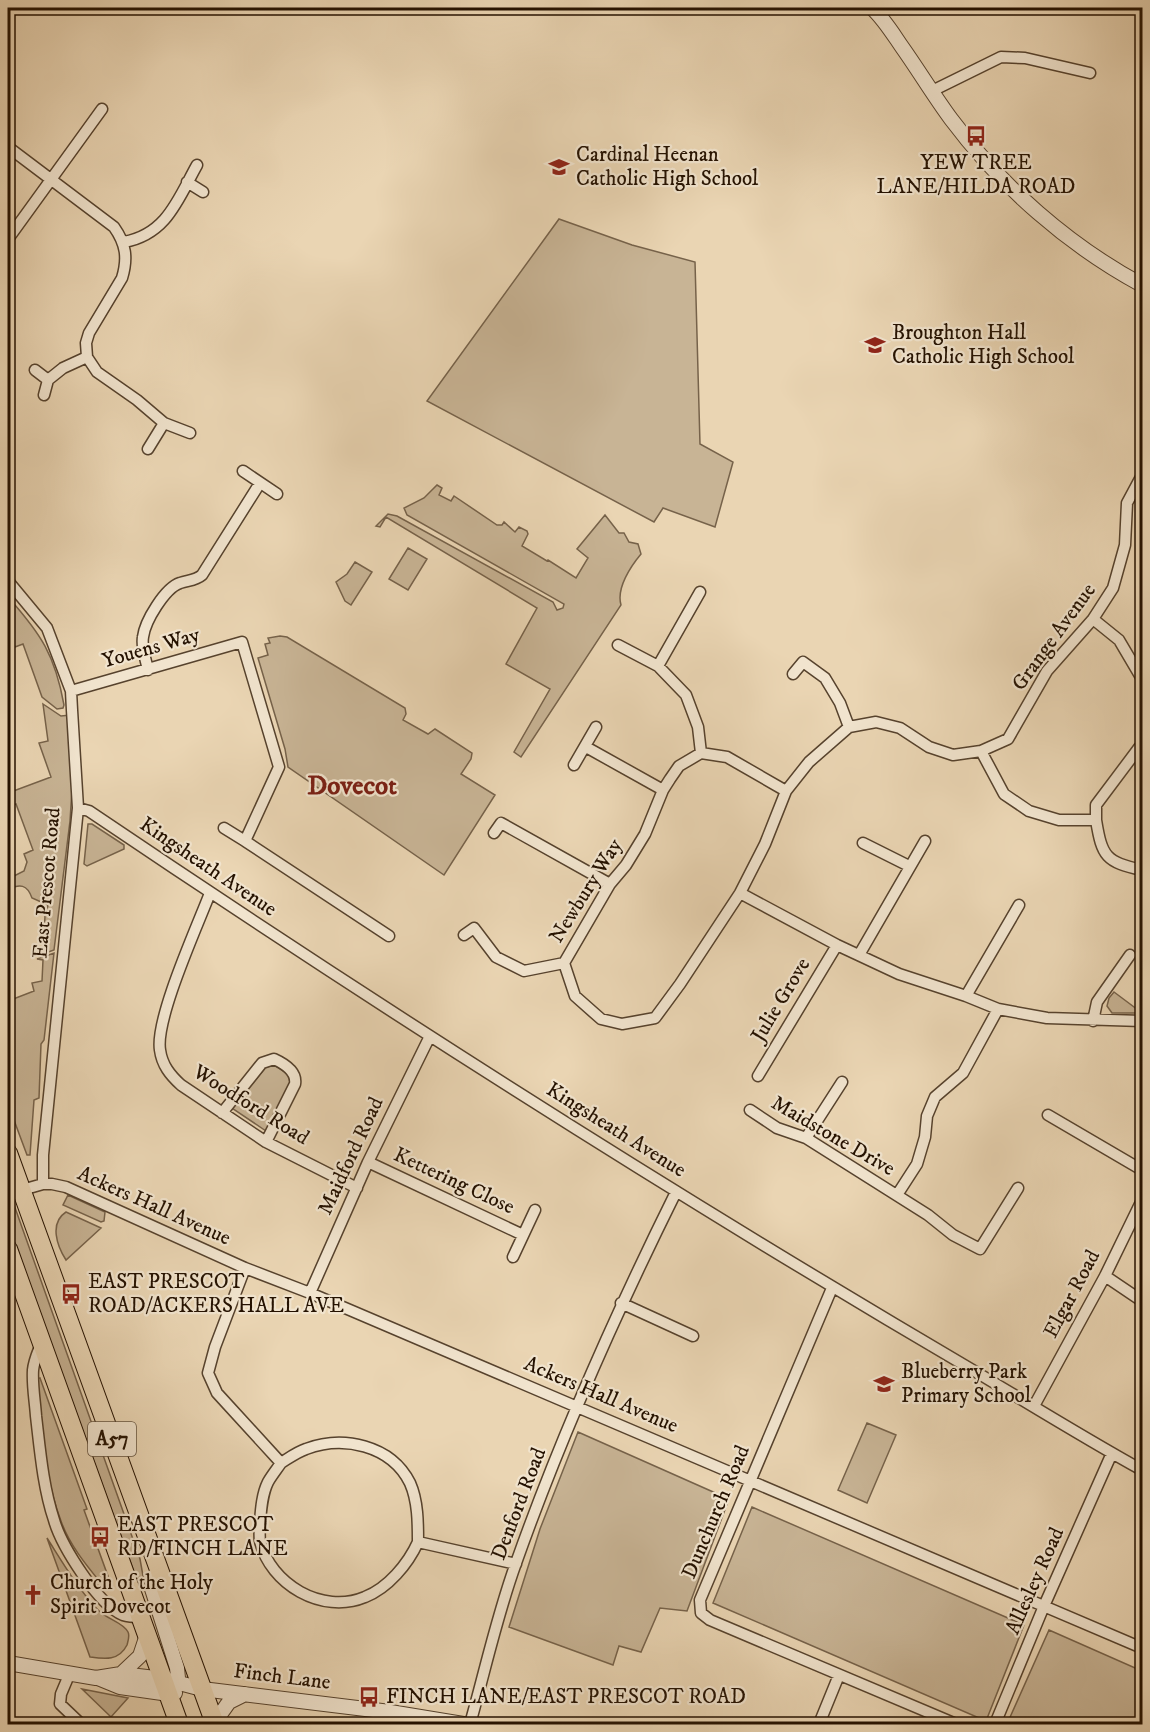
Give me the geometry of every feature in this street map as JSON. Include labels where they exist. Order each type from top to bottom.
[{"type":"highway","name":"A57","points":[[8,1153],[14,1192],[158,1567],[215,1724]]},
{"type":"highway","name":"A57","points":[[8,1250],[147,1635],[170,1685],[179,1725]]},
{"type":"street","points":[[8,15],[13,8]]},
{"type":"street","points":[[872,8],[886,23],[973,147],[1028,204],[1086,252],[1143,285]]},
{"type":"street","points":[[882,8],[886,23]]},
{"type":"street","points":[[932,91],[1001,57],[1025,58],[1090,73]]},
{"type":"street","points":[[8,239],[102,109]]},
{"type":"street","points":[[8,147],[114,227],[124,242],[125,269],[89,333],[86,343],[87,357],[97,372],[137,400],[164,423],[190,433]]},
{"type":"street","points":[[124,242],[148,233],[166,220],[197,165]]},
{"type":"street","points":[[187,182],[203,192]]},
{"type":"street","points":[[44,395],[48,380],[63,368],[87,357]]},
{"type":"street","points":[[35,370],[48,380]]},
{"type":"street","points":[[148,449],[164,423]]},
{"type":"street","points":[[243,471],[277,494]]},
{"type":"street","name":"Grange Avenue","points":[[849,726],[876,722],[900,728],[929,747],[953,755],[981,751],[1008,739],[1047,671],[1093,619],[1113,588],[1125,545],[1127,503],[1143,475]]},
{"type":"street","points":[[148,670],[142,639],[151,615],[172,588],[179,583],[202,576],[260,483]]},
{"type":"street","name":"East Prescot Road","points":[[8,581],[47,628],[71,691],[78,808],[43,1155],[43,1184]]},
{"type":"street","points":[[658,666],[700,592]]},
{"type":"street","points":[[1093,619],[1119,639],[1143,679]]},
{"type":"street","name":"Youens Way","points":[[71,691],[242,642],[279,767],[248,837]]},
{"type":"street","points":[[618,645],[658,666],[686,695],[698,727],[701,753],[727,757],[786,791]]},
{"type":"street","points":[[794,674],[803,662],[825,678],[840,703],[849,726],[809,762],[786,791],[765,844],[740,892],[837,945],[899,974],[998,1009],[1047,1018],[1143,1021]]},
{"type":"street","points":[[574,765],[596,727]]},
{"type":"street","points":[[1143,739],[1141,745],[1096,805],[1099,840],[1107,856],[1118,864],[1143,870]]},
{"type":"street","points":[[586,747],[663,790]]},
{"type":"street","points":[[981,751],[1004,794],[1029,811],[1059,820],[1096,820]]},
{"type":"street","name":"Newbury Way","points":[[701,753],[679,766],[663,790],[645,834],[626,865],[610,884],[564,963],[575,996],[601,1019],[622,1024],[655,1018],[740,892]]},
{"type":"street","name":"Kingsheath Avenue","points":[[78,808],[89,811],[210,893],[430,1036],[676,1192],[832,1288],[1112,1454],[1143,1470]]},
{"type":"street","points":[[494,833],[501,823],[610,884]]},
{"type":"street","points":[[224,828],[248,837],[389,936]]},
{"type":"street","points":[[859,955],[925,841]]},
{"type":"street","points":[[863,843],[909,866]]},
{"type":"street","name":"Woodford Road","points":[[210,893],[161,1025],[160,1045],[164,1064],[170,1075],[266,1142],[357,1188]]},
{"type":"street","points":[[966,996],[1019,905]]},
{"type":"street","points":[[464,935],[474,928],[496,957],[524,971],[564,963]]},
{"type":"street","name":"Julie Grove","points":[[758,1076],[837,945]]},
{"type":"street","points":[[1093,1021],[1097,1002],[1130,955]]},
{"type":"street","name":"Maidstone Drive","points":[[897,1195],[917,1164],[925,1137],[927,1116],[934,1097],[963,1073],[998,1009]]},
{"type":"street","name":"Maidford Road","points":[[310,1293],[368,1162],[430,1036]]},
{"type":"street","points":[[222,1113],[262,1063],[268,1060],[279,1062],[293,1072],[296,1078],[266,1142]]},
{"type":"street","points":[[806,1138],[842,1082]]},
{"type":"street","name":"Maidstone Drive","points":[[750,1110],[777,1128],[806,1138],[928,1215],[953,1235],[980,1249],[1018,1188]]},
{"type":"street","points":[[1048,1115],[1143,1170]]},
{"type":"street","name":"Kettering Close","points":[[368,1162],[523,1235]]},
{"type":"street","points":[[14,1192],[43,1184]]},
{"type":"street","name":"Ackers Hall Avenue","points":[[43,1184],[66,1187],[245,1268],[310,1293],[1143,1648]]},
{"type":"street","name":"Denford Road","points":[[470,1725],[516,1564],[577,1406],[621,1303],[676,1192]]},
{"type":"street","name":"Elgar Road","points":[[1034,1406],[1105,1276],[1143,1200]]},
{"type":"street","points":[[513,1257],[535,1210]]},
{"type":"street","points":[[245,1268],[215,1347],[208,1373],[217,1393],[281,1463]]},
{"type":"street","points":[[1105,1276],[1143,1301]]},
{"type":"street","name":"Dunchurch Road","points":[[832,1288],[700,1600],[702,1613],[710,1620],[839,1675]]},
{"type":"street","points":[[621,1303],[693,1336]]},
{"type":"street","points":[[42,1343],[36,1355],[33,1370],[33,1388],[40,1450],[54,1522],[74,1561],[107,1604],[123,1615],[141,1617]]},
{"type":"street","points":[[346,1442],[380,1452],[396,1464],[409,1482],[415,1499],[418,1542],[410,1560],[397,1574],[364,1598],[338,1602],[317,1599],[292,1588],[271,1568],[260,1540],[261,1507],[268,1482],[281,1463],[305,1449],[346,1442]]},
{"type":"street","name":"Allesley Road","points":[[995,1725],[1044,1606],[1112,1454]]},
{"type":"street","points":[[418,1542],[516,1564]]},
{"type":"street","points":[[158,1567],[152,1589],[177,1668],[170,1685]]},
{"type":"street","points":[[121,1674],[140,1656],[147,1635]]},
{"type":"street","points":[[8,1664],[96,1678],[120,1687],[170,1685]]},
{"type":"street","points":[[69,1674],[61,1694],[60,1704],[81,1725]]},
{"type":"street","points":[[96,1678],[121,1674],[170,1685]]},
{"type":"street","points":[[819,1725],[839,1675],[956,1725]]},
{"type":"street","name":"Finch Lane","points":[[170,1685],[245,1694],[389,1718],[463,1725]]},
{"type":"street","points":[[215,1724],[229,1702],[245,1694]]},
{"type":"shaded area","points":[[559,219],[632,245],[695,262],[700,444],[733,462],[715,527],[663,508],[654,522],[427,401]]},
{"type":"shaded area","points":[[437,485],[442,488],[439,495],[451,501],[454,496],[497,525],[502,525],[504,522],[515,532],[519,527],[527,531],[528,534],[522,546],[576,578],[588,558],[577,549],[605,515],[619,533],[624,533],[629,542],[638,544],[641,554],[622,585],[621,605],[521,757],[514,752],[550,689],[506,664],[537,608],[386,517],[380,527],[376,526],[388,514],[397,516],[553,602],[557,610],[563,608],[564,604],[407,515],[404,508],[424,498]]},
{"type":"shaded area","points":[[408,548],[427,559],[408,590],[389,579]]},
{"type":"shaded area","points":[[355,562],[372,572],[351,605],[345,601],[336,582],[347,574]]},
{"type":"shaded area","points":[[8,597],[45,646],[56,672],[63,708],[57,709],[42,697],[23,644],[15,647],[8,626]]},
{"type":"shaded area","points":[[287,637],[405,708],[406,714],[403,720],[428,734],[435,729],[472,753],[471,759],[461,774],[495,795],[444,875],[288,767],[285,749],[258,658],[268,655],[265,644],[270,643],[268,638]]},
{"type":"shaded area","points":[[43,704],[61,716],[70,715],[72,790],[54,950],[35,956],[34,952],[43,952],[45,916],[48,905],[32,898],[23,886],[8,889],[8,879],[24,871],[27,862],[24,854],[33,850],[16,804],[8,807],[8,793],[51,777],[39,743],[48,741]]},
{"type":"shaded area","points":[[88,824],[92,824],[124,845],[124,849],[87,866],[84,864]]},
{"type":"shaded area","points":[[54,953],[44,1040],[41,1044],[39,1098],[34,1100],[30,1155],[27,1155],[8,1104],[8,1001],[34,991],[32,983],[42,981],[43,960],[37,959]]},
{"type":"shaded area","points":[[1114,992],[1142,1013],[1112,1013],[1107,1006]]},
{"type":"shaded area","points":[[274,1065],[289,1075],[290,1084],[266,1131],[232,1108],[266,1067]]},
{"type":"shaded area","points":[[68,1195],[105,1212],[104,1221],[101,1222],[63,1205]]},
{"type":"shaded area","points":[[13,1202],[140,1559],[145,1587],[141,1591],[8,1226],[8,1204]]},
{"type":"shaded area","points":[[66,1212],[101,1228],[66,1260],[58,1242],[56,1228]]},
{"type":"shaded area","points":[[40,1378],[87,1509],[84,1510],[109,1579],[101,1583],[73,1546],[64,1530],[55,1504],[42,1433],[36,1379]]},
{"type":"shaded area","points":[[867,1423],[896,1435],[867,1503],[838,1490]]},
{"type":"shaded area","points":[[578,1432],[729,1499],[687,1611],[660,1608],[641,1652],[619,1646],[613,1665],[509,1627],[540,1529]]},
{"type":"shaded area","points":[[752,1507],[1024,1625],[986,1721],[713,1603]]},
{"type":"shaded area","points":[[47,1538],[91,1602],[101,1613],[128,1632],[127,1645],[120,1654],[106,1658],[90,1657]]},
{"type":"shaded area","points":[[1049,1630],[1142,1671],[1142,1724],[1007,1724]]},
{"type":"shaded area","points":[[82,1689],[128,1698],[111,1717]]},
{"type":"place","name":"YEW TREE LANE/HILDA ROAD","points":[[976,136]]},
{"type":"place","name":"Cardinal Heenan Catholic High School","points":[[559,167]]},
{"type":"place","name":"Broughton Hall Catholic High School","points":[[875,345]]},
{"type":"place","name":"EAST PRESCOT ROAD/ACKERS HALL AVE","points":[[71,1294]]},
{"type":"place","name":"Blueberry Park Primary School","points":[[884,1384]]},
{"type":"place","name":"EAST PRESCOT RD/FINCH LANE","points":[[100,1537]]},
{"type":"place","name":"Church of the Holy Spirit Dovecot","points":[[33,1595]]},
{"type":"place","name":"FINCH LANE/EAST PRESCOT ROAD","points":[[369,1697]]},
{"type":"district","name":"Dovecot","points":[[352,786]]}]
